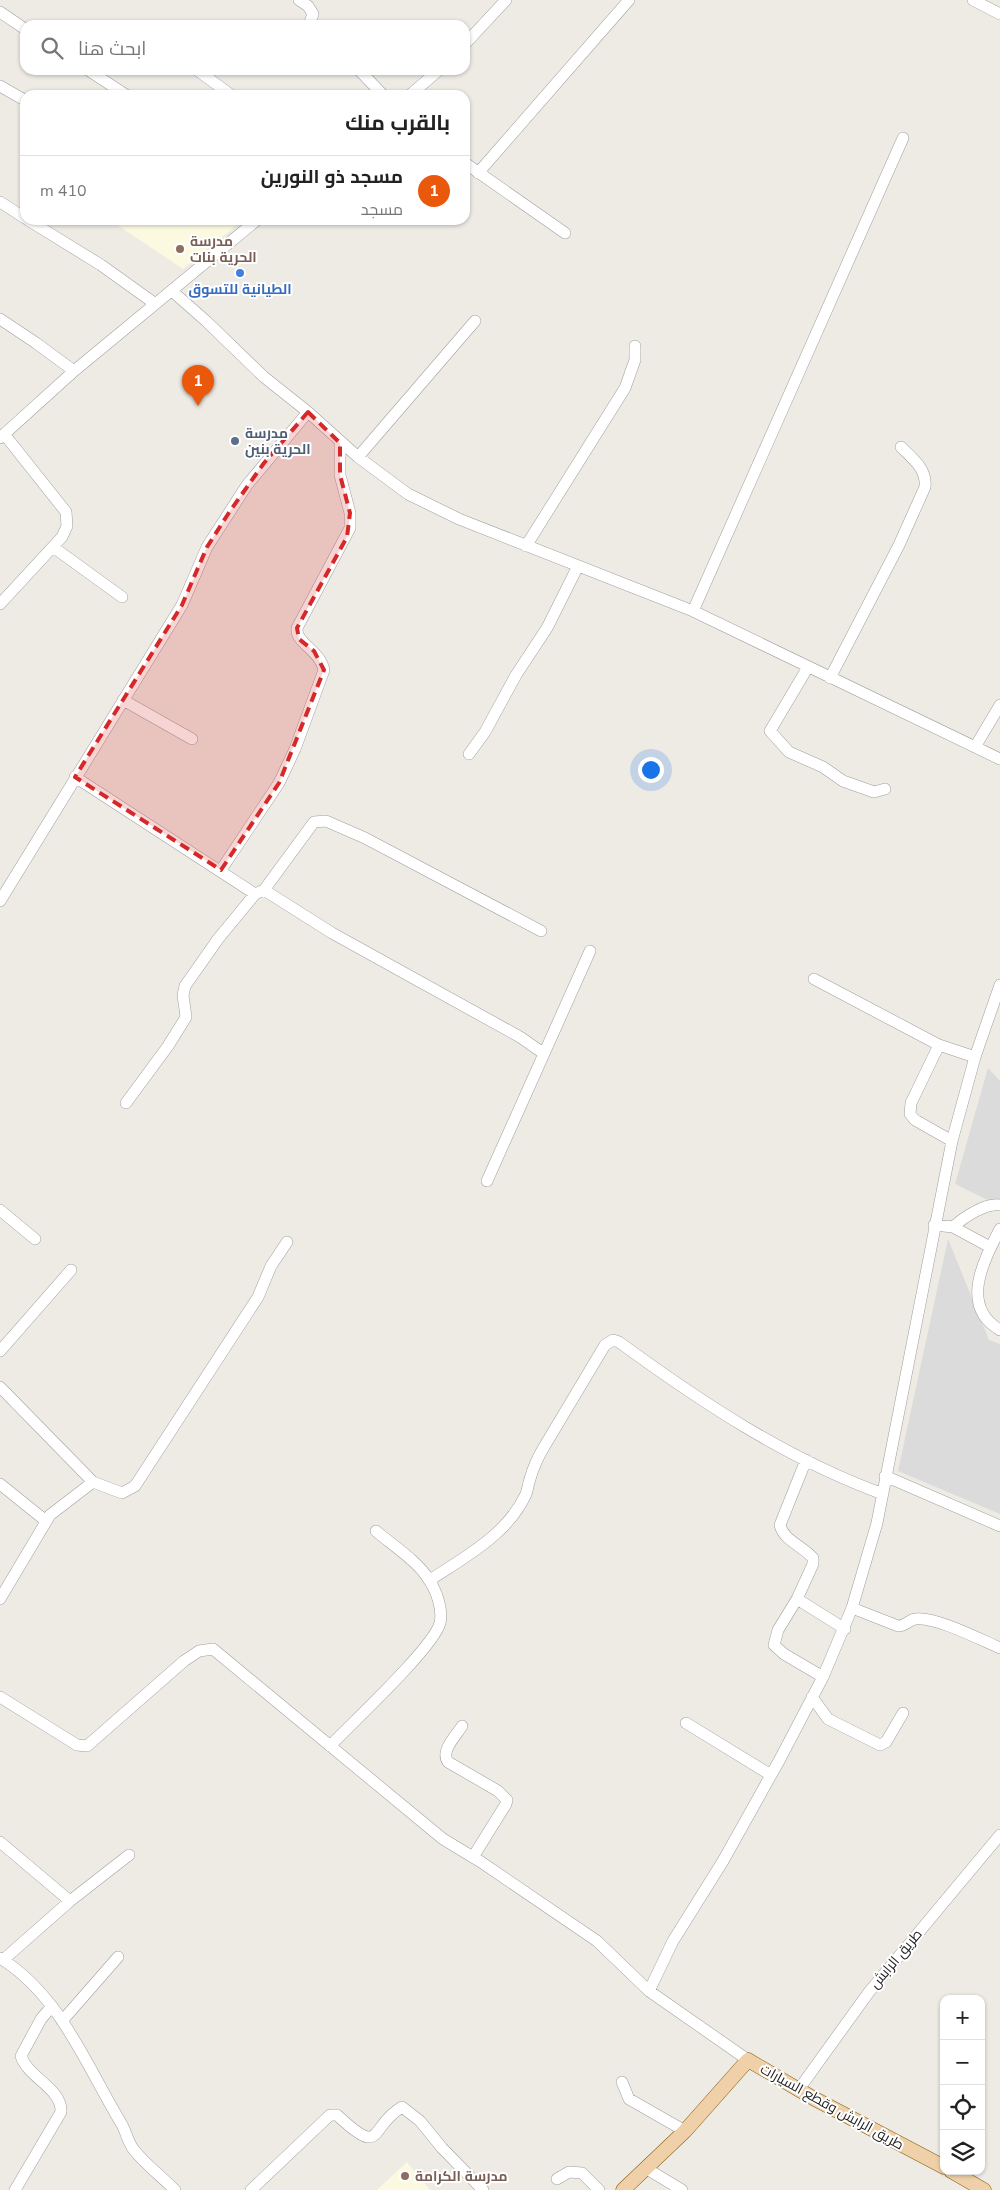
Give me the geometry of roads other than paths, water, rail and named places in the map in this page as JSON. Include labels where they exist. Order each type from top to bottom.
[{"type":"main road","name":"طريق الرابش وقطع السيارات","points":[[623,2190],[685,2131],[748,2060],[940,2165]]},
{"type":"main road","points":[[958,2175],[984,2190]]},
{"type":"street","points":[[299,0],[311,9],[313,14],[311,20]]},
{"type":"street","points":[[470,39],[506,0]]},
{"type":"street","points":[[478,173],[629,0]]},
{"type":"street","points":[[973,0],[1000,14]]},
{"type":"street","points":[[0,12],[20,26]]},
{"type":"street","points":[[99,75],[119,90]]},
{"type":"street","points":[[204,75],[224,90]]},
{"type":"street","points":[[364,75],[378,90]]},
{"type":"street","points":[[416,90],[433,75]]},
{"type":"street","points":[[0,86],[20,97]]},
{"type":"street","points":[[693,612],[903,138]]},
{"type":"street","points":[[470,167],[564,234]]},
{"type":"street","points":[[0,202],[20,215]]},
{"type":"street","points":[[36,225],[100,265],[154,303]]},
{"type":"street","points":[[0,604],[62,538],[66,526],[66,512],[2,436],[74,371],[154,303],[172,291],[251,225]]},
{"type":"street","points":[[172,291],[264,377],[308,412],[340,443],[382,477],[429,505],[526,546],[693,612],[1000,759]]},
{"type":"street","points":[[0,319],[74,371]]},
{"type":"street","points":[[358,457],[475,321]]},
{"type":"street","points":[[526,546],[625,388],[635,360],[635,346]]},
{"type":"street","points":[[0,901],[182,604],[207,547],[225,518],[264,463],[308,412]]},
{"type":"street","points":[[221,870],[279,783],[295,749],[324,670],[323,664],[314,651],[296,634],[297,628],[350,528],[350,513],[340,475],[340,443]]},
{"type":"street","points":[[830,678],[900,545],[925,487],[926,478],[922,470],[901,446]]},
{"type":"street","points":[[53,547],[122,597]]},
{"type":"street","points":[[469,754],[485,732],[516,675],[547,628],[578,566]]},
{"type":"street","points":[[808,667],[770,732],[789,752],[823,767],[843,781],[874,792],[885,789]]},
{"type":"street","points":[[123,700],[192,739]]},
{"type":"street","points":[[975,747],[1000,705]]},
{"type":"street","points":[[75,778],[221,870],[495,1022],[543,1053]]},
{"type":"street","points":[[126,1103],[168,1046],[186,1017],[183,995],[185,986],[218,938],[259,892],[314,822],[326,821],[365,838],[542,932]]},
{"type":"street","points":[[487,1181],[590,951]]},
{"type":"street","points":[[814,979],[939,1045],[975,1057]]},
{"type":"street","points":[[649,1991],[673,1941],[723,1860],[812,1698],[823,1677],[852,1608],[877,1523],[952,1141],[975,1057],[1000,985]]},
{"type":"street","points":[[939,1045],[911,1104],[910,1114],[915,1120],[952,1141]]},
{"type":"street","points":[[953,1227],[959,1221],[990,1205],[1000,1205]]},
{"type":"street","points":[[0,1210],[35,1239]]},
{"type":"street","points":[[934,1226],[953,1227],[990,1247]]},
{"type":"street","points":[[1000,1229],[980,1268],[978,1280],[978,1296],[982,1310],[994,1327],[1000,1330]]},
{"type":"street","points":[[0,1387],[93,1482],[122,1493],[135,1486],[258,1297],[271,1266],[288,1242]]},
{"type":"street","points":[[0,1351],[22,1329],[71,1270]]},
{"type":"street","points":[[430,1580],[481,1546],[504,1526],[518,1508],[527,1492],[535,1463],[544,1447],[605,1345],[613,1340],[619,1342],[661,1373],[713,1407],[806,1460],[846,1480],[882,1494]]},
{"type":"street","points":[[806,1460],[780,1525],[784,1535],[813,1558],[813,1564],[797,1599],[778,1630],[774,1646],[823,1677]]},
{"type":"street","points":[[885,1476],[1000,1526]]},
{"type":"street","points":[[0,1599],[46,1521],[56,1509],[93,1482]]},
{"type":"street","points":[[0,1484],[46,1521]]},
{"type":"street","points":[[330,1746],[398,1677],[433,1636],[439,1626],[441,1614],[430,1580],[423,1571],[376,1531]]},
{"type":"street","points":[[797,1599],[844,1629]]},
{"type":"street","points":[[852,1608],[898,1626],[903,1626],[916,1619],[939,1624],[1000,1648]]},
{"type":"street","points":[[0,1698],[77,1745],[87,1746],[184,1660],[199,1651],[209,1648],[217,1652],[443,1839],[597,1942],[649,1991],[748,2060]]},
{"type":"street","points":[[812,1698],[828,1719],[880,1745],[886,1742],[903,1713]]},
{"type":"street","points":[[686,1723],[771,1775]]},
{"type":"street","points":[[462,1726],[445,1752],[445,1758],[448,1762],[498,1791],[507,1800],[473,1858]]},
{"type":"street","name":"طريق الرابش","points":[[799,2089],[869,1992],[1000,1835]]},
{"type":"street","points":[[0,1842],[70,1901]]},
{"type":"street","points":[[129,1855],[70,1901],[2,1959],[33,1984],[52,2006],[124,2129],[133,2149],[175,2190]]},
{"type":"street","points":[[62,2021],[118,1958]]},
{"type":"street","points":[[15,2190],[61,2112],[59,2100],[30,2070],[21,2056],[41,2019],[52,2006]]},
{"type":"street","points":[[622,2082],[629,2099],[685,2131]]},
{"type":"street","points":[[251,2190],[330,2115],[337,2114],[357,2134],[366,2137],[374,2136],[402,2107],[417,2119],[483,2190]]},
{"type":"street","points":[[647,2169],[682,2190]]},
{"type":"street","points":[[557,2178],[569,2172],[582,2173],[599,2190]]},
{"type":"place","name":"مدرسة الحرية بنات","points":[[180,249]]},
{"type":"place","name":"الطيانية للتسوق","points":[[240,273]]},
{"type":"place","name":"مسجد ذو النورين","points":[[198,406]]},
{"type":"place","name":"مدرسة الحرية بنين","points":[[235,441]]},
{"type":"place","name":"مدرسة الكرامة","points":[[405,2176]]}]
